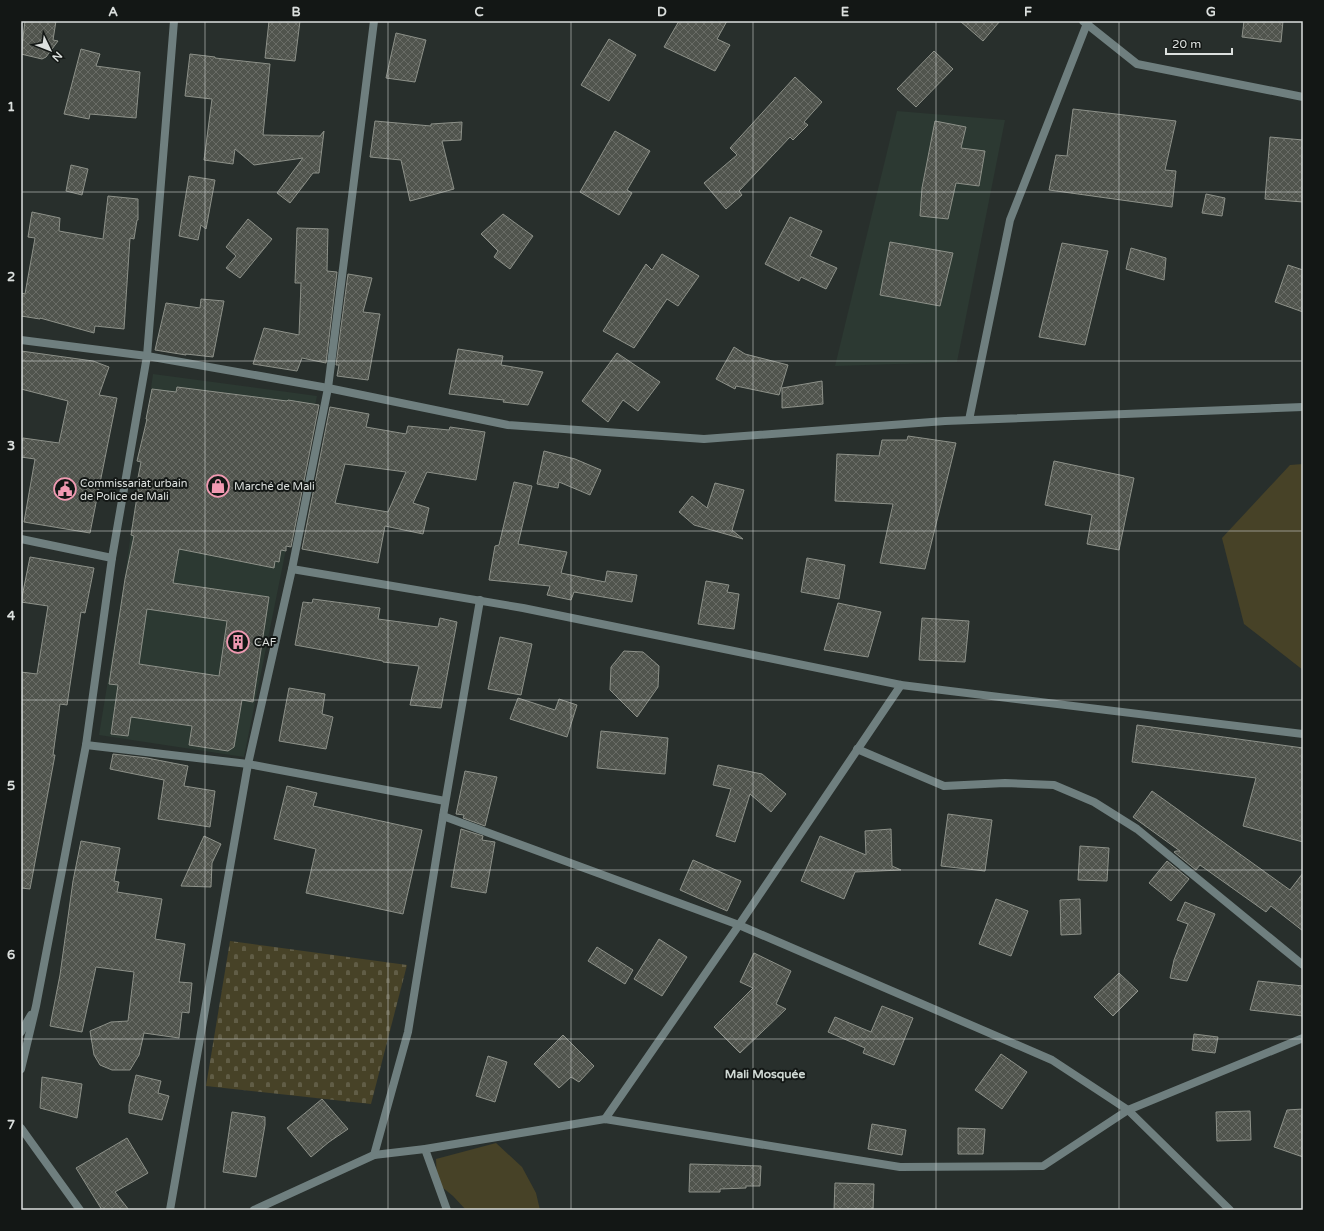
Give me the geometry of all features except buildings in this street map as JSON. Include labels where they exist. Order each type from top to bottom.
[{"type":"street","points":[[21,1069],[36,1006],[86,745],[112,558],[147,356],[174,21]]},
{"type":"street","points":[[170,1210],[248,764],[292,569],[328,388],[374,21]]},
{"type":"street","points":[[969,420],[1010,220],[1086,22],[1137,64],[1303,97]]},
{"type":"street","points":[[21,340],[147,356],[328,388],[508,425],[704,439],[969,420],[1303,407]]},
{"type":"street","points":[[21,539],[112,558]]},
{"type":"street","points":[[292,569],[523,608],[901,686],[1303,734]]},
{"type":"street","points":[[374,1155],[408,1032],[445,801],[480,600]]},
{"type":"street","points":[[606,1119],[901,686]]},
{"type":"street","points":[[86,745],[248,764],[445,801]]},
{"type":"street","points":[[858,749],[944,786],[1005,783],[1054,785],[1094,802],[1137,829],[1303,965]]},
{"type":"street","points":[[443,816],[739,925],[1052,1060],[1128,1110],[1230,1210]]},
{"type":"street","points":[[21,1032],[36,1006]]},
{"type":"street","points":[[254,1210],[374,1155],[426,1149],[606,1119],[900,1167],[1043,1166],[1128,1110],[1303,1038]]},
{"type":"street","points":[[21,1128],[80,1210]]},
{"type":"street","points":[[426,1149],[447,1210]]},
{"type":"shaded area","points":[[897,111],[1005,120],[957,362],[835,366]]},
{"type":"shaded area","name":"Marché de Mali","points":[[153,374],[317,396],[244,757],[99,735],[125,576]]},
{"type":"green space","points":[[1303,464],[1303,670],[1244,624],[1222,538],[1290,465]]},
{"type":"green space","points":[[230,941],[407,965],[371,1104],[206,1086]]},
{"type":"green space","points":[[496,1143],[522,1167],[536,1193],[540,1210],[466,1210],[453,1196],[437,1183],[436,1159]]},
{"type":"place","name":"Marché de Mali","points":[[218,486]]},
{"type":"place","name":"Commissariat urbain de Police de Mali","points":[[65,489]]},
{"type":"place","name":"CAF","points":[[238,642]]},
{"type":"district","name":"Mali Mosquée","points":[[765,1074]]}]
